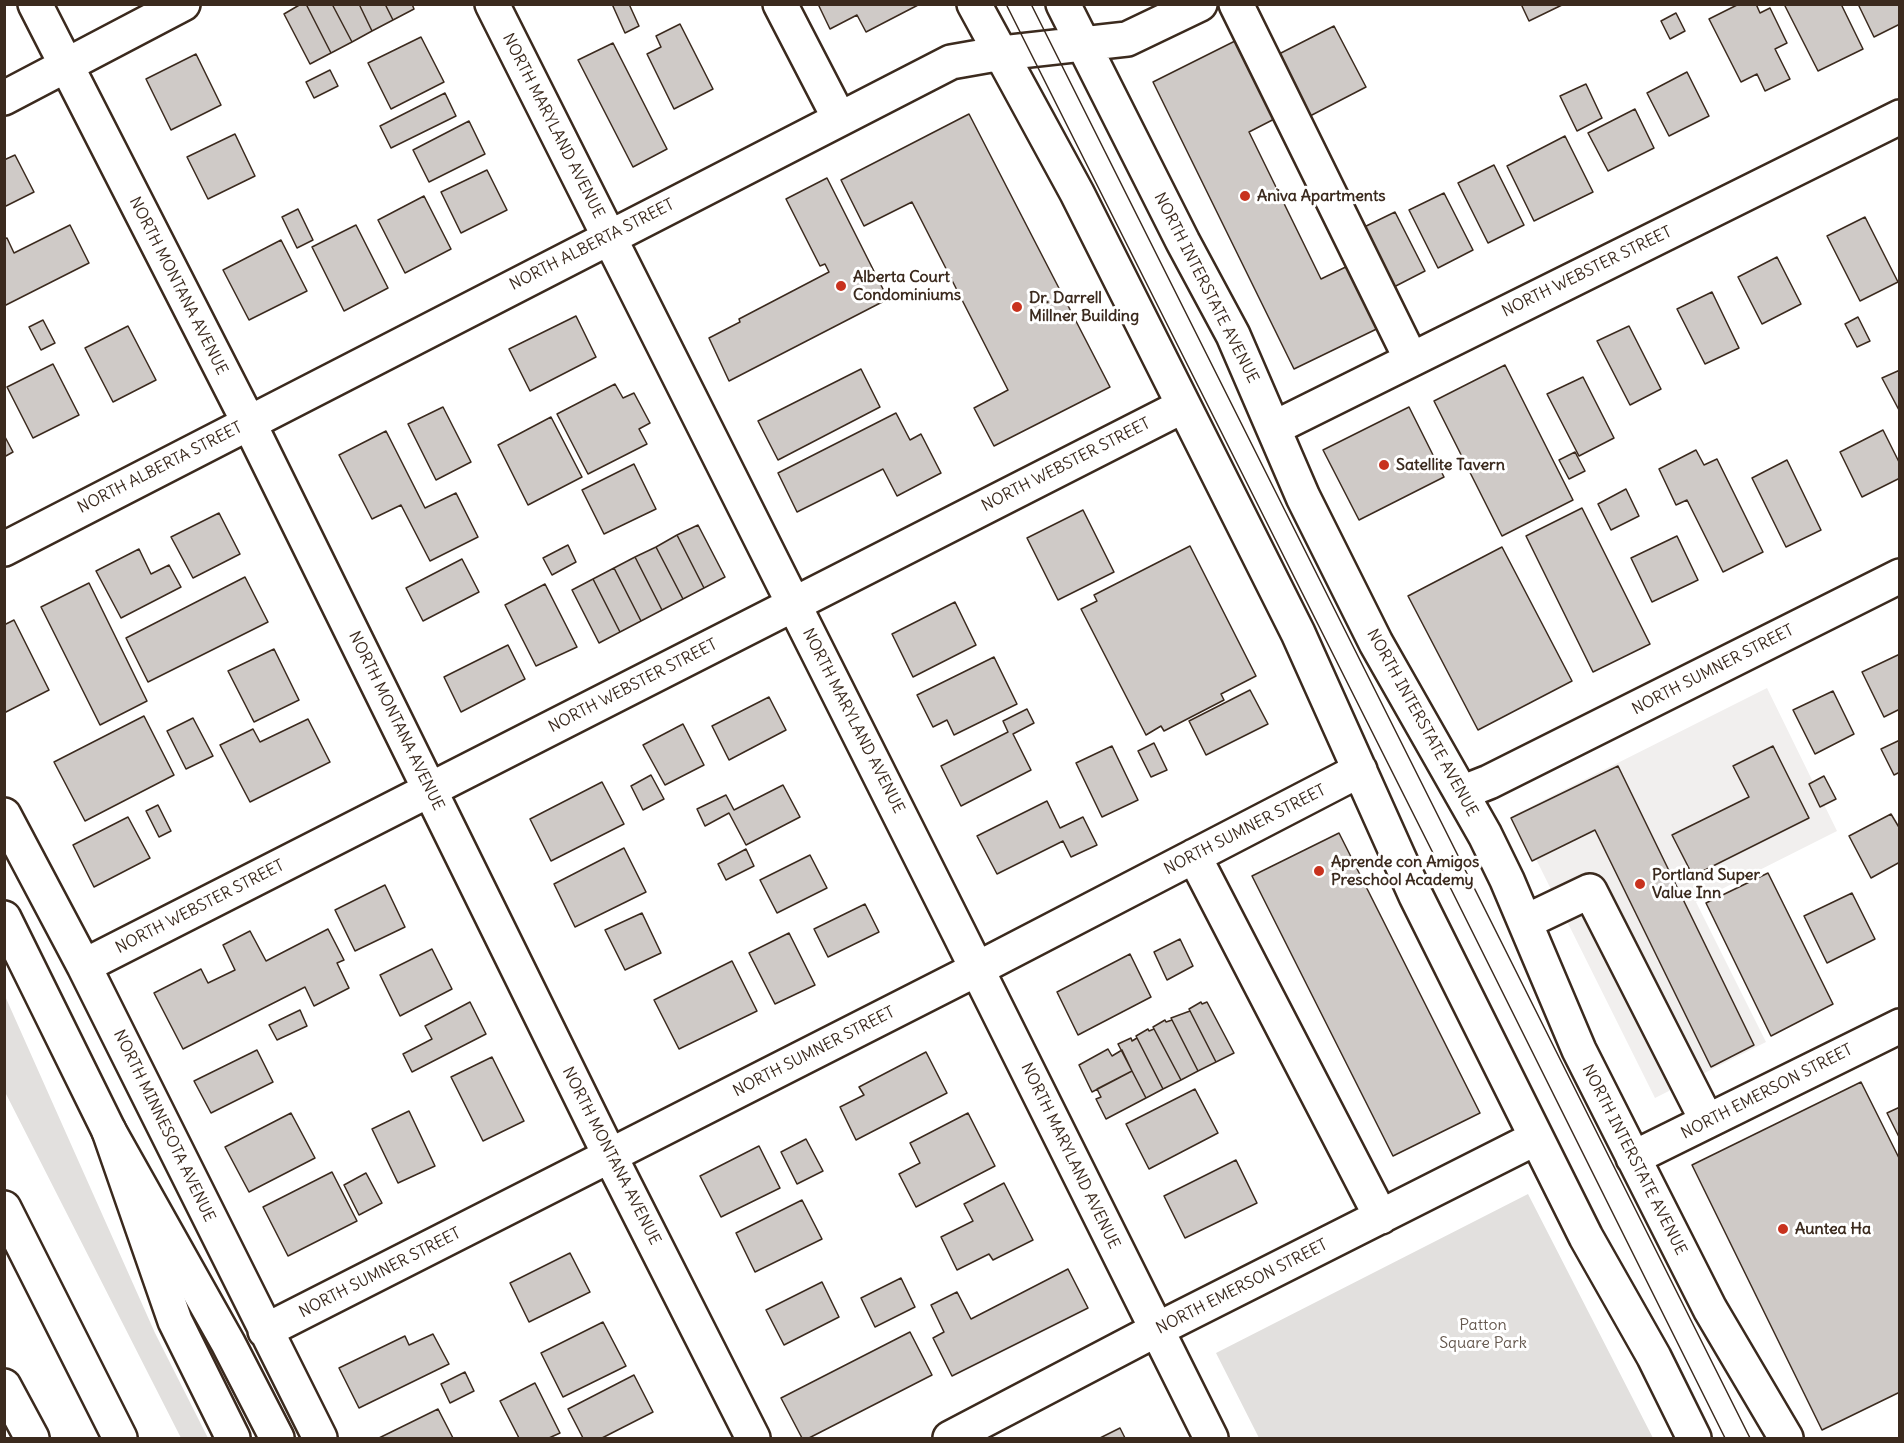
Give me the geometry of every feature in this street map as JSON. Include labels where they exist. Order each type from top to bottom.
[{"type":"main road","name":"NORTH MONTANA AVENUE","points":[[35,4],[249,423],[610,1156],[753,1438]]},
{"type":"main road","points":[[4,98],[183,4]]},
{"type":"main road","name":"NORTH MARYLAND AVENUE","points":[[492,4],[1210,1438]]},
{"type":"main road","points":[[780,4],[839,118]]},
{"type":"main road","points":[[974,4],[1077,193],[1298,633],[1416,896],[1586,1237],[1654,1357],[1694,1438]]},
{"type":"main road","name":"NORTH INTERSTATE AVENUE","points":[[1063,4],[1183,242],[1233,335],[1303,497],[1376,644],[1494,853],[1579,1050],[1633,1158],[1710,1309],[1786,1438]]},
{"type":"main road","name":"NORTH ALBERTA STREET","points":[[4,549],[951,62],[1002,53],[1127,39],[1165,12],[1200,4]]},
{"type":"main road","points":[[1236,4],[1411,359]]},
{"type":"main road","name":"NORTH WEBSTER STREET","points":[[1274,428],[1899,117]]},
{"type":"main road","name":"NORTH WEBSTER STREET","points":[[84,966],[1183,406]]},
{"type":"main road","name":"NORTH SUMNER STREET","points":[[1461,793],[1489,782],[1899,576]]},
{"type":"main road","name":"NORTH SUMNER STREET","points":[[266,1331],[977,969],[1360,770]]},
{"type":"main road","name":"NORTH MINNESOTA AVENUE","points":[[4,815],[84,966],[320,1438]]},
{"type":"main road","points":[[1194,856],[1381,1217]]},
{"type":"main road","points":[[1524,922],[1590,891],[1707,1121]]},
{"type":"main road","points":[[4,918],[109,1131],[228,1343],[277,1438]]},
{"type":"main road","name":"NORTH EMERSON STREET","points":[[1633,1158],[1899,1026]]},
{"type":"main road","points":[[109,1131],[174,1321],[233,1438]]},
{"type":"main road","name":"NORTH EMERSON STREET","points":[[950,1438],[1156,1330],[1536,1138]]},
{"type":"main road","points":[[4,1208],[120,1438]]},
{"type":"main road","points":[[4,1386],[32,1438]]},
{"type":"shaded area","name":"Portland Super Value Inn","points":[[1767,688],[1837,831],[1696,902],[1766,1042],[1655,1098],[1514,815]]},
{"type":"green space","points":[[5,996],[155,1333],[208,1438],[181,1438],[5,1092]]},
{"type":"green space","name":"Patton Square Park","points":[[1528,1194],[1653,1438],[1259,1438],[1216,1353]]},
{"type":"building","points":[[301,4],[306,4],[331,53],[310,64],[284,14]]},
{"type":"building","points":[[306,4],[332,4],[352,42],[331,53]]},
{"type":"building","points":[[332,4],[359,4],[372,31],[352,42]]},
{"type":"building","points":[[359,4],[385,4],[393,20],[372,31]]},
{"type":"building","points":[[385,4],[412,4],[414,9],[393,20]]},
{"type":"building","points":[[612,4],[629,4],[639,26],[625,33]]},
{"type":"building","points":[[818,4],[920,4],[866,32],[857,15],[830,29]]},
{"type":"building","points":[[1521,4],[1564,4],[1529,21]]},
{"type":"building","points":[[1739,4],[1756,4],[1760,13],[1770,8],[1787,43],[1775,49],[1790,79],[1765,91],[1757,74],[1741,82],[1709,19]]},
{"type":"building","points":[[1784,4],[1841,4],[1863,49],[1818,71]]},
{"type":"building","points":[[1858,4],[1900,4],[1900,24],[1874,37]]},
{"type":"building","points":[[1676,13],[1685,31],[1670,39],[1661,21]]},
{"type":"building","points":[[680,24],[713,89],[674,109],[647,54],[661,47],[656,36]]},
{"type":"building","points":[[1334,26],[1366,87],[1310,116],[1279,54]]},
{"type":"building","name":"Aniva Apartments","points":[[1247,35],[1286,113],[1249,132],[1321,279],[1358,261],[1389,323],[1294,369],[1153,82]]},
{"type":"building","points":[[421,37],[444,82],[391,109],[368,63]]},
{"type":"building","points":[[613,43],[667,149],[633,167],[578,60]]},
{"type":"building","points":[[196,54],[221,105],[171,130],[146,79]]},
{"type":"building","points":[[330,70],[338,86],[314,98],[306,82]]},
{"type":"building","points":[[1687,72],[1709,116],[1669,136],[1647,93]]},
{"type":"building","points":[[1586,84],[1602,118],[1577,131],[1560,96]]},
{"type":"building","points":[[445,93],[456,116],[391,148],[380,126]]},
{"type":"building","points":[[1635,109],[1654,148],[1608,171],[1588,133]]},
{"type":"building","name":"Dr. Darrell Millner Building","points":[[969,114],[1110,387],[994,446],[974,408],[1008,390],[912,202],[864,226],[841,180]]},
{"type":"building","points":[[469,121],[485,154],[429,182],[413,150]]},
{"type":"building","points":[[235,134],[255,176],[208,199],[187,157]]},
{"type":"building","points":[[1565,136],[1593,192],[1534,221],[1507,166]]},
{"type":"building","points":[[15,155],[34,192],[4,207],[4,160]]},
{"type":"building","points":[[1494,165],[1524,225],[1488,243],[1458,183]]},
{"type":"building","points":[[487,170],[507,210],[461,233],[441,192]]},
{"type":"building","name":"Alberta Court Condominiums","points":[[827,178],[888,299],[729,381],[709,338],[740,322],[739,319],[829,272],[825,264],[820,266],[786,199]]},
{"type":"building","points":[[1444,193],[1473,250],[1438,268],[1409,210]]},
{"type":"building","points":[[424,196],[451,249],[405,273],[378,220]]},
{"type":"building","points":[[298,209],[313,240],[297,248],[282,217]]},
{"type":"building","points":[[1395,212],[1425,271],[1388,290],[1358,230]]},
{"type":"building","points":[[1865,217],[1898,282],[1860,301],[1827,236]]},
{"type":"building","points":[[70,225],[89,263],[4,306],[4,239],[7,238],[14,253]]},
{"type":"building","points":[[356,225],[388,288],[344,311],[312,247]]},
{"type":"building","points":[[281,240],[307,291],[249,320],[223,270]]},
{"type":"building","points":[[1777,257],[1801,304],[1762,324],[1738,277]]},
{"type":"building","points":[[1712,292],[1739,348],[1705,364],[1677,309]]},
{"type":"building","points":[[576,316],[596,357],[530,391],[509,349]]},
{"type":"building","points":[[1858,317],[1870,341],[1857,347],[1845,324]]},
{"type":"building","points":[[43,320],[55,343],[41,350],[29,327]]},
{"type":"building","points":[[128,326],[156,380],[113,402],[85,348]]},
{"type":"building","points":[[1629,326],[1661,389],[1630,405],[1597,341]]},
{"type":"building","points":[[53,364],[79,415],[33,438],[7,387]]},
{"type":"building","points":[[1505,365],[1573,500],[1502,536],[1434,401]]},
{"type":"building","points":[[861,369],[880,407],[778,460],[758,421]]},
{"type":"building","points":[[1900,370],[1900,412],[1882,378]]},
{"type":"building","points":[[1583,377],[1614,438],[1579,456],[1547,394]]},
{"type":"building","points":[[615,384],[623,398],[634,393],[650,423],[639,429],[647,444],[588,474],[557,414]]},
{"type":"building","points":[[443,407],[471,462],[436,480],[408,424]]},
{"type":"building","points":[[1409,407],[1444,477],[1359,520],[1323,450]]},
{"type":"building","points":[[896,413],[910,440],[921,434],[941,473],[897,496],[883,469],[797,512],[778,473]]},
{"type":"building","points":[[551,417],[582,477],[528,505],[498,445]]},
{"type":"building","points":[[1883,430],[1900,464],[1900,478],[1862,497],[1840,452]]},
{"type":"building","points":[[386,431],[425,508],[456,493],[478,537],[430,561],[401,505],[372,519],[339,455]]},
{"type":"building","points":[[4,435],[13,452],[4,457]]},
{"type":"building","points":[[1696,450],[1704,465],[1717,459],[1763,552],[1723,572],[1687,500],[1676,505],[1659,469]]},
{"type":"building","points":[[1575,452],[1585,471],[1569,479],[1559,460]]},
{"type":"building","points":[[1787,460],[1821,530],[1786,547],[1752,478]]},
{"type":"building","points":[[634,464],[656,509],[604,534],[582,490]]},
{"type":"building","points":[[1626,489],[1639,516],[1611,530],[1598,504]]},
{"type":"building","points":[[1582,508],[1650,644],[1593,672],[1526,536]]},
{"type":"building","points":[[1083,510],[1114,572],[1058,600],[1027,538]]},
{"type":"building","points":[[219,513],[240,554],[193,578],[171,537]]},
{"type":"building","points":[[698,525],[725,577],[704,588],[677,535]]},
{"type":"building","points":[[677,535],[704,588],[683,599],[656,547]]},
{"type":"building","points":[[1677,536],[1698,580],[1652,602],[1631,558]]},
{"type":"building","points":[[568,545],[576,562],[552,575],[543,558]]},
{"type":"building","points":[[1190,546],[1256,676],[1221,694],[1224,700],[1164,731],[1161,726],[1146,735],[1081,609],[1097,601],[1094,595]]},
{"type":"building","points":[[656,547],[683,599],[662,610],[635,557]]},
{"type":"building","points":[[1502,547],[1572,681],[1478,730],[1408,596]]},
{"type":"building","points":[[139,549],[151,574],[169,565],[181,587],[121,618],[96,571]]},
{"type":"building","points":[[635,557],[662,610],[641,621],[614,568]]},
{"type":"building","points":[[462,559],[479,592],[423,621],[406,588]]},
{"type":"building","points":[[614,568],[641,621],[620,632],[593,579]]},
{"type":"building","points":[[245,577],[268,622],[148,682],[126,638]]},
{"type":"building","points":[[593,579],[620,632],[599,643],[572,590]]},
{"type":"building","points":[[89,583],[147,701],[100,725],[41,607]]},
{"type":"building","points":[[545,584],[577,647],[536,666],[505,605]]},
{"type":"building","points":[[955,602],[976,645],[913,677],[892,634]]},
{"type":"building","points":[[14,620],[49,690],[4,713],[4,625]]},
{"type":"building","points":[[508,645],[525,679],[461,712],[444,677]]},
{"type":"building","points":[[274,649],[299,700],[254,722],[228,671]]},
{"type":"building","points":[[1900,654],[1900,709],[1884,717],[1862,672]]},
{"type":"building","points":[[994,657],[1017,704],[954,735],[947,720],[933,727],[917,695]]},
{"type":"building","points":[[1250,690],[1268,724],[1206,755],[1189,721]]},
{"type":"building","points":[[1833,691],[1854,734],[1815,754],[1793,710]]},
{"type":"building","points":[[769,697],[786,730],[729,760],[712,726]]},
{"type":"building","points":[[1027,709],[1034,723],[1013,734],[1031,770],[961,806],[941,766],[1008,732],[1003,721]]},
{"type":"building","points":[[144,716],[174,775],[85,821],[54,762]]},
{"type":"building","points":[[193,718],[213,756],[186,769],[167,731]]},
{"type":"building","points":[[308,719],[330,762],[250,802],[220,745],[253,729],[260,742]]},
{"type":"building","points":[[683,724],[704,765],[665,785],[643,745]]},
{"type":"building","points":[[1900,740],[1900,772],[1894,775],[1881,749]]},
{"type":"building","points":[[1154,743],[1167,770],[1151,777],[1138,751]]},
{"type":"building","points":[[1112,746],[1138,800],[1102,817],[1076,763]]},
{"type":"building","points":[[1773,746],[1809,818],[1693,876],[1672,835],[1749,797],[1733,766]]},
{"type":"building","points":[[1618,766],[1754,1045],[1711,1067],[1595,830],[1532,861],[1511,818]]},
{"type":"building","points":[[651,775],[664,799],[643,810],[631,786]]},
{"type":"building","points":[[1824,776],[1836,799],[1820,807],[1809,784]]},
{"type":"building","points":[[602,782],[624,824],[551,861],[530,819]]},
{"type":"building","points":[[783,785],[800,817],[746,845],[729,813],[705,826],[697,809],[726,795],[734,810]]},
{"type":"building","points":[[1047,801],[1060,828],[1083,817],[1097,845],[1071,857],[1063,841],[997,874],[977,836]]},
{"type":"building","points":[[158,805],[171,831],[159,837],[146,811]]},
{"type":"building","points":[[1891,814],[1900,829],[1900,862],[1871,878],[1849,836]]},
{"type":"building","points":[[128,817],[150,858],[94,887],[73,845]]},
{"type":"building","points":[[1339,833],[1480,1113],[1393,1156],[1252,876]]},
{"type":"building","points":[[624,848],[646,892],[575,927],[554,884]]},
{"type":"building","points":[[746,849],[754,866],[726,880],[718,864]]},
{"type":"building","points":[[810,855],[827,888],[777,913],[760,880]]},
{"type":"building","points":[[1768,873],[1833,1004],[1771,1036],[1706,903]]},
{"type":"building","points":[[385,885],[405,927],[355,951],[335,910]]},
{"type":"building","points":[[1852,893],[1875,939],[1827,963],[1804,916]]},
{"type":"building","points":[[865,904],[879,932],[828,957],[814,929]]},
{"type":"building","points":[[642,913],[661,953],[625,970],[605,930]]},
{"type":"building","points":[[328,929],[344,960],[337,963],[349,988],[314,1006],[305,987],[183,1049],[154,993],[201,969],[208,983],[235,970],[223,945],[250,931],[266,961]]},
{"type":"building","points":[[789,933],[815,985],[775,1004],[749,953]]},
{"type":"building","points":[[1180,939],[1193,966],[1167,980],[1154,952]]},
{"type":"building","points":[[432,949],[452,989],[400,1016],[380,975]]},
{"type":"building","points":[[1130,954],[1151,997],[1078,1035],[1057,992]]},
{"type":"building","points":[[732,961],[757,1011],[679,1049],[654,1000]]},
{"type":"building","points":[[470,1002],[486,1034],[412,1072],[403,1054],[432,1039],[425,1026]]},
{"type":"building","points":[[1201,1002],[1202,1004],[1207,1002],[1234,1053],[1216,1062],[1189,1009]]},
{"type":"building","points":[[300,1010],[307,1026],[277,1040],[269,1025]]},
{"type":"building","points":[[1190,1011],[1216,1062],[1198,1071],[1171,1018]]},
{"type":"building","points":[[1165,1020],[1166,1022],[1172,1020],[1198,1071],[1181,1080],[1153,1027]]},
{"type":"building","points":[[1148,1029],[1149,1031],[1154,1029],[1181,1080],[1163,1089],[1136,1036]]},
{"type":"building","points":[[1131,1038],[1132,1041],[1137,1038],[1163,1089],[1146,1098],[1118,1044]]},
{"type":"building","points":[[1108,1049],[1112,1056],[1122,1050],[1132,1071],[1092,1092],[1079,1065]]},
{"type":"building","points":[[257,1050],[273,1082],[211,1113],[194,1081]]},
{"type":"building","points":[[926,1052],[947,1093],[856,1140],[840,1107],[864,1095],[859,1087]]},
{"type":"building","points":[[492,1057],[524,1121],[483,1141],[451,1077]]},
{"type":"building","points":[[1132,1071],[1146,1098],[1106,1119],[1096,1099],[1101,1097],[1097,1089]]},
{"type":"building","points":[[1861,1082],[1900,1160],[1900,1392],[1822,1430],[1692,1165]]},
{"type":"building","points":[[1195,1089],[1218,1133],[1149,1169],[1126,1124]]},
{"type":"building","points":[[1900,1107],[1900,1139],[1887,1113]]},
{"type":"building","points":[[409,1111],[435,1166],[398,1183],[372,1129]]},
{"type":"building","points":[[291,1113],[315,1158],[249,1192],[225,1147]]},
{"type":"building","points":[[968,1113],[995,1166],[916,1207],[899,1174],[920,1163],[910,1143]]},
{"type":"building","points":[[806,1139],[823,1171],[797,1184],[781,1152]]},
{"type":"building","points":[[759,1146],[780,1188],[721,1217],[700,1176]]},
{"type":"building","points":[[1236,1160],[1257,1203],[1185,1238],[1164,1196]]},
{"type":"building","points":[[332,1172],[357,1221],[288,1256],[263,1207]]},
{"type":"building","points":[[366,1173],[382,1203],[359,1215],[344,1185]]},
{"type":"building","points":[[1004,1183],[1033,1240],[993,1260],[989,1254],[957,1270],[941,1237],[973,1221],[964,1204]]},
{"type":"building","points":[[802,1200],[822,1239],[755,1272],[736,1233]]},
{"type":"building","points":[[570,1253],[590,1292],[529,1322],[510,1283]]},
{"type":"building","points":[[1068,1269],[1088,1308],[952,1376],[933,1338],[944,1332],[931,1305],[957,1292],[971,1319]]},
{"type":"building","points":[[901,1278],[915,1307],[875,1327],[861,1298]]},
{"type":"building","points":[[822,1282],[839,1317],[784,1345],[766,1310]]},
{"type":"building","points":[[603,1322],[626,1366],[563,1397],[541,1353]]},
{"type":"building","points":[[910,1332],[932,1375],[809,1438],[802,1438],[781,1398]]},
{"type":"building","points":[[433,1334],[449,1364],[359,1408],[339,1368],[405,1336],[409,1345]]},
{"type":"building","points":[[465,1372],[474,1391],[450,1403],[441,1384]]},
{"type":"building","points":[[634,1375],[653,1412],[602,1438],[583,1438],[568,1409]]},
{"type":"building","points":[[535,1383],[560,1433],[549,1438],[519,1438],[500,1401]]},
{"type":"building","points":[[438,1409],[453,1438],[379,1438]]},
{"type":"building","points":[[1120,1428],[1125,1438],[1100,1438]]},
{"type":"tram line","points":[[1006,4],[1725,1438]]},
{"type":"tram line","points":[[1031,4],[1750,1438]]},
{"type":"place","name":"Aniva Apartments","points":[[1245,196]]},
{"type":"place","name":"Alberta Court Condominiums","points":[[841,286]]},
{"type":"place","name":"Dr. Darrell Millner Building","points":[[1017,307]]},
{"type":"place","name":"Satellite Tavern","points":[[1384,465]]},
{"type":"place","name":"Aprende con Amigos Preschool Academy","points":[[1319,871]]},
{"type":"place","name":"Portland Super Value Inn","points":[[1640,884]]},
{"type":"place","name":"Auntea Ha","points":[[1783,1229]]}]
